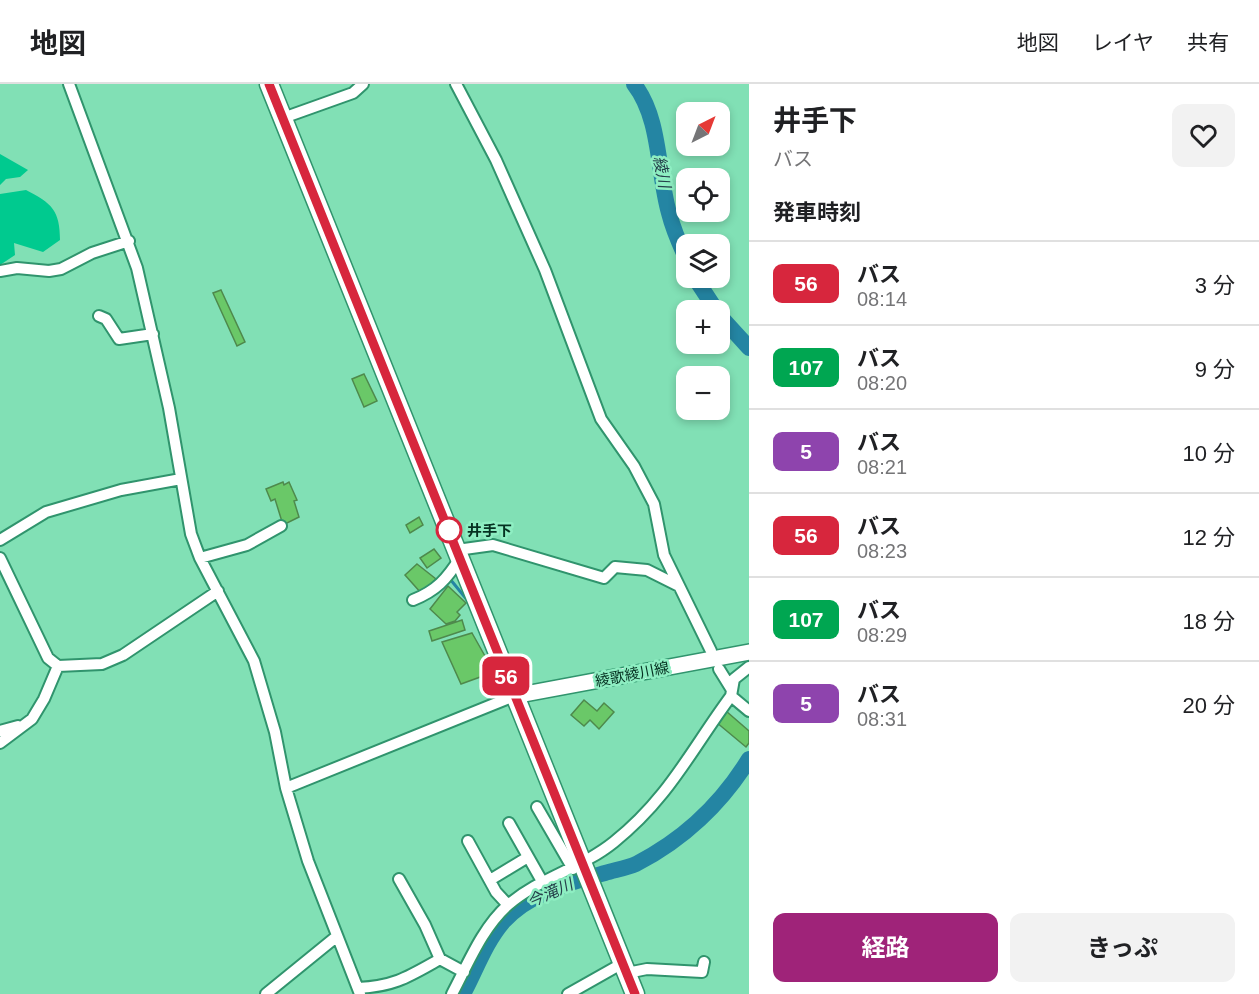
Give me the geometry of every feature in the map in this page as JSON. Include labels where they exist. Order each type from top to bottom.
[{"type":"highway","points":[[269,84],[584,874],[635,994]]},
{"type":"main road","name":"綾歌綾川線","points":[[514,696],[749,652]]},
{"type":"street","points":[[69,84],[129,241],[153,334],[191,534],[200,558],[254,661],[275,732],[286,788],[336,937],[359,991],[401,981],[440,959]]},
{"type":"street","points":[[283,118],[352,93],[363,84]]},
{"type":"street","points":[[456,84],[491,151],[545,270],[601,419],[634,465],[654,504],[664,555],[711,651]]},
{"type":"street","points":[[0,271],[17,268],[49,271],[61,269],[92,253],[129,241]]},
{"type":"street","points":[[99,316],[106,319],[119,339],[153,334]]},
{"type":"street","points":[[0,540],[46,512],[101,495],[181,479]]},
{"type":"street","points":[[200,558],[247,545],[281,526]]},
{"type":"street","points":[[412,600],[434,592],[448,576],[458,554],[492,545],[604,578],[615,567],[646,570],[679,585]]},
{"type":"street","points":[[0,558],[48,658],[58,666],[102,664],[123,655],[218,591]]},
{"type":"street","points":[[0,742],[32,719],[44,699],[58,666]]},
{"type":"street","points":[[452,994],[488,928],[508,905],[543,883],[584,874],[660,800],[731,693],[734,679],[749,667]]},
{"type":"street","points":[[719,669],[731,693],[749,711]]},
{"type":"street","points":[[286,788],[514,696]]},
{"type":"street","points":[[0,731],[24,725]]},
{"type":"street","points":[[537,807],[584,874]]},
{"type":"street","points":[[509,823],[543,883]]},
{"type":"street","points":[[468,841],[496,892],[508,905]]},
{"type":"street","points":[[490,880],[528,857]]},
{"type":"street","points":[[399,879],[440,959],[464,972]]},
{"type":"street","points":[[266,994],[336,937]]},
{"type":"street","points":[[568,994],[625,968],[702,972],[704,962]]},
{"type":"green space","points":[[0,154],[28,170],[20,177],[6,179],[0,185]]},
{"type":"green space","points":[[26,190],[42,199],[53,209],[60,230],[60,240],[43,252],[14,243],[15,255],[0,265],[0,194]]},
{"type":"building","points":[[221,290],[245,342],[237,346],[213,293]]},
{"type":"building","points":[[364,374],[377,401],[364,407],[352,379]]},
{"type":"building","points":[[283,482],[284,485],[289,482],[297,500],[294,501],[299,517],[283,525],[275,499],[271,501],[266,489]]},
{"type":"building","points":[[419,517],[423,525],[410,533],[406,525]]},
{"type":"building","points":[[434,549],[441,558],[427,568],[420,558]]},
{"type":"building","points":[[417,564],[436,579],[421,593],[405,575]]},
{"type":"building","points":[[448,586],[466,603],[457,612],[460,615],[455,621],[446,624],[430,609]]},
{"type":"building","points":[[462,620],[465,630],[432,641],[429,631]]},
{"type":"building","points":[[472,633],[494,672],[461,684],[442,642]]},
{"type":"building","points":[[584,700],[597,711],[604,703],[614,712],[599,729],[590,720],[584,726],[571,715]]},
{"type":"building","points":[[726,711],[749,731],[749,743],[746,747],[716,722]]},
{"type":"waterway","name":"綾川","points":[[634,84],[643,98],[654,129],[665,197],[676,234]]},
{"type":"waterway","name":"綾川","points":[[702,288],[709,300]]},
{"type":"waterway","name":"綾川","points":[[730,327],[749,348]]},
{"type":"waterway","points":[[450,579],[468,601]]},
{"type":"waterway","points":[[476,621],[499,679]]},
{"type":"waterway","name":"今滝川","points":[[463,994],[491,939],[513,912],[550,890],[632,865],[670,844],[714,805],[727,791],[749,759]]},
{"type":"bus line","name":"56","points":[[269,84],[635,994]]},
{"type":"place","name":"井手下","points":[[449,530]]}]
